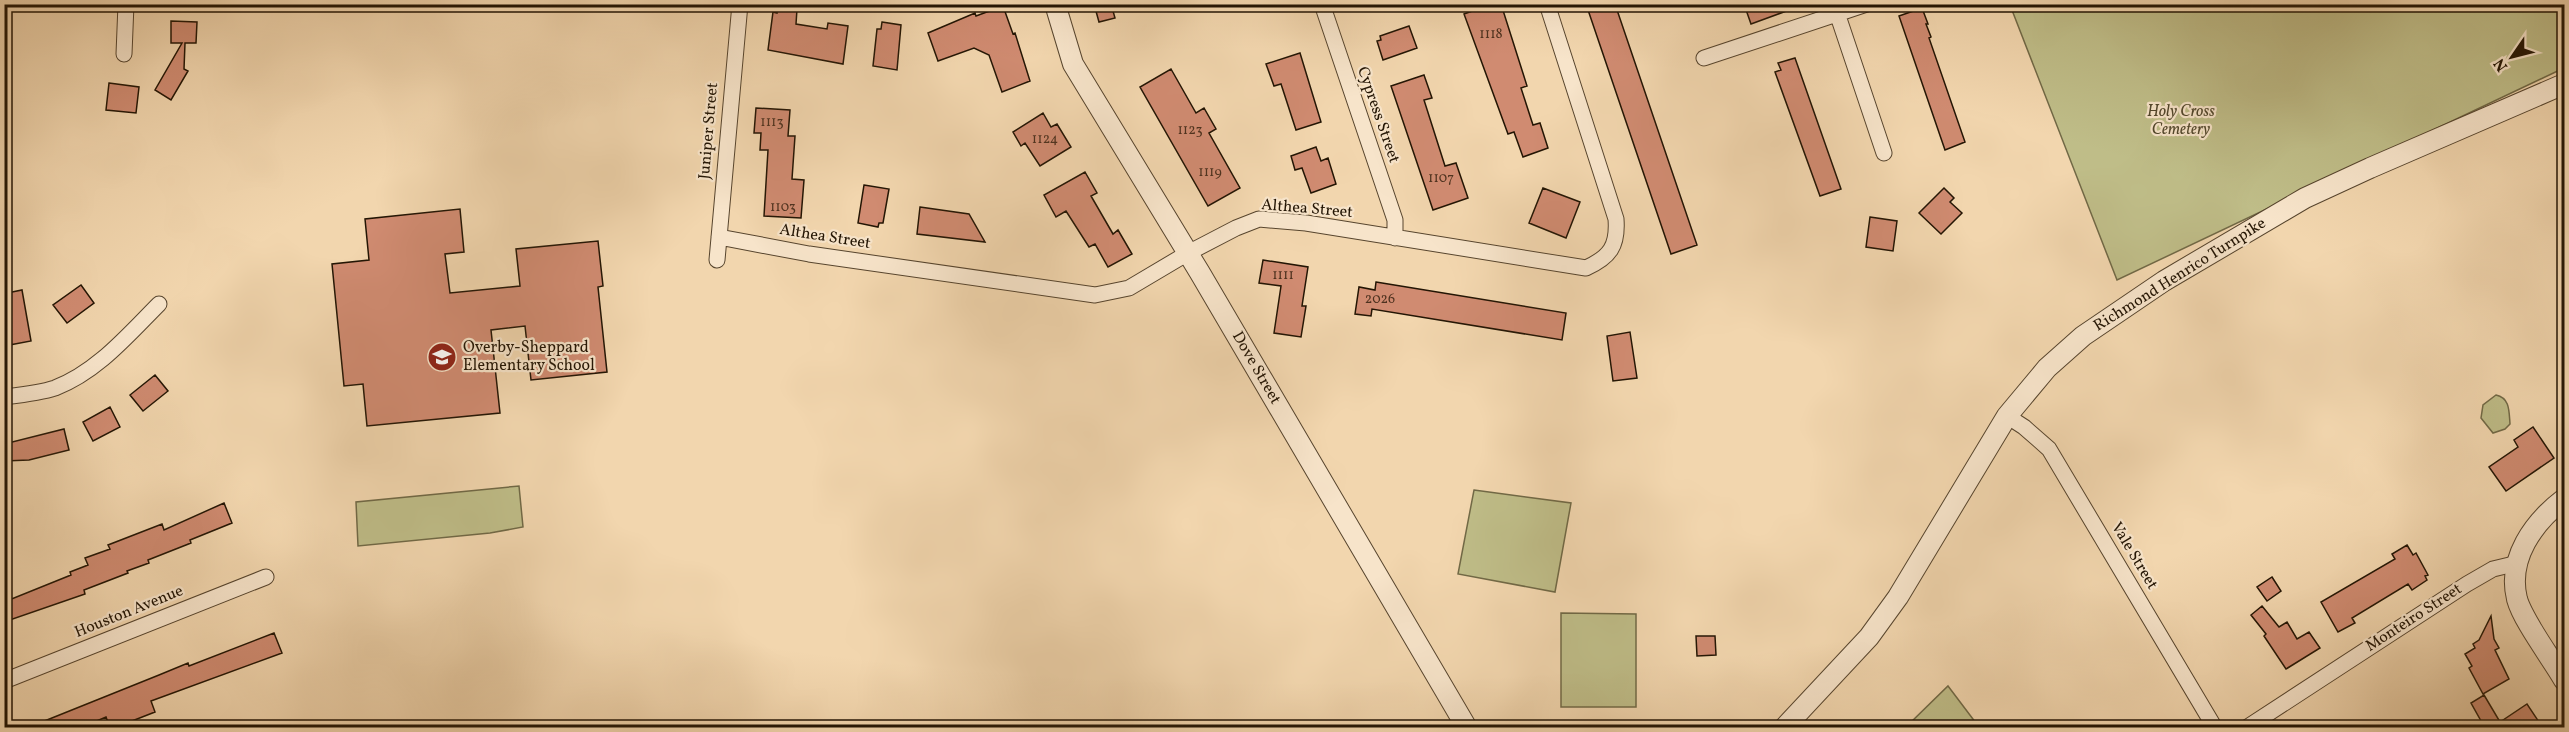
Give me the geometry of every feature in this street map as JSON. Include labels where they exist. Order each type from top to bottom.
[{"type":"street","points":[[124,54],[126,4]]},
{"type":"street","name":"Juniper Street","points":[[717,260],[740,4]]},
{"type":"street","name":"Dove Street","points":[[1054,4],[1073,64],[1188,253],[1467,728]]},
{"type":"street","name":"Cypress Street","points":[[1322,4],[1395,219],[1395,238]]},
{"type":"street","name":"Althea Street","points":[[718,237],[830,257],[1095,295],[1129,288],[1188,253],[1236,228],[1260,219],[1306,224],[1586,268],[1603,261],[1612,248],[1617,232],[1617,219],[1547,4]]},
{"type":"street","points":[[1704,58],[1836,10],[1867,4]]},
{"type":"street","points":[[1836,10],[1884,153]]},
{"type":"street","name":"Richmond Henrico Turnpike","points":[[1784,728],[1851,658],[1882,620],[2007,416],[2048,368],[2083,336],[2115,312],[2242,233],[2305,198],[2565,84]]},
{"type":"street","points":[[4,397],[55,388],[87,370],[108,355],[159,304]]},
{"type":"street","name":"Vale Street","points":[[2007,416],[2025,427],[2049,449],[2215,728]]},
{"type":"street","points":[[2565,499],[2540,521],[2524,544],[2515,581],[2518,600],[2565,680]]},
{"type":"street","name":"Monteiro Street","points":[[2246,728],[2467,584],[2493,569],[2518,563]]},
{"type":"street","name":"Houston Avenue","points":[[4,681],[266,577]]},
{"type":"green space","name":"Holy Cross Cemetery","points":[[2010,5],[2564,5],[2564,68],[2117,280]]},
{"type":"green space","points":[[2496,395],[2506,402],[2510,424],[2505,429],[2493,433],[2481,418],[2483,405]]},
{"type":"green space","points":[[519,486],[523,527],[490,533],[358,546],[356,502]]},
{"type":"green space","points":[[1474,490],[1571,503],[1555,592],[1458,574]]},
{"type":"green space","points":[[1561,613],[1636,614],[1636,707],[1561,707]]},
{"type":"green space","points":[[1948,686],[1979,727],[1906,727]]},
{"type":"building","points":[[1094,4],[1111,4],[1115,18],[1099,22]]},
{"type":"building","points":[[1492,4],[1501,4],[1527,86],[1521,88],[1533,125],[1540,123],[1548,148],[1523,157],[1514,132],[1508,134],[1464,14]]},
{"type":"building","points":[[1586,4],[1615,4],[1697,245],[1671,254]]},
{"type":"building","points":[[1744,4],[1800,4],[1800,6],[1751,24]]},
{"type":"building","points":[[778,6],[797,9],[796,24],[827,29],[828,23],[848,26],[843,64],[768,50],[773,12],[777,13]]},
{"type":"building","points":[[1003,6],[1013,34],[1015,33],[1030,81],[1002,92],[989,55],[974,48],[938,61],[928,33],[975,13],[976,16]]},
{"type":"building","points":[[1922,8],[1928,24],[1926,24],[1931,37],[1929,38],[1965,142],[1945,150],[1899,16]]},
{"type":"building","points":[[171,21],[197,22],[196,43],[185,43],[184,69],[188,71],[171,100],[155,90],[182,43],[171,43]]},
{"type":"building","points":[[882,22],[901,25],[897,70],[873,66],[877,29],[881,29]]},
{"type":"building","points":[[1409,26],[1417,48],[1383,60],[1377,41],[1381,40],[1380,36]]},
{"type":"building","points":[[1300,53],[1321,122],[1296,130],[1281,84],[1274,86],[1266,64]]},
{"type":"building","points":[[1795,58],[1841,189],[1820,196],[1775,72],[1781,70],[1778,63]]},
{"type":"building","points":[[1171,69],[1196,113],[1204,108],[1216,129],[1209,133],[1240,188],[1208,206],[1140,87]]},
{"type":"building","points":[[1424,75],[1432,98],[1424,100],[1445,166],[1456,163],[1468,198],[1433,210],[1391,86]]},
{"type":"building","points":[[109,83],[139,87],[136,113],[106,110]]},
{"type":"building","points":[[756,108],[790,110],[788,136],[795,136],[792,179],[804,180],[801,218],[764,216],[768,150],[760,150],[761,133],[754,133]]},
{"type":"building","points":[[1043,113],[1051,127],[1057,124],[1071,147],[1040,166],[1025,143],[1021,146],[1013,132]]},
{"type":"building","points":[[1316,147],[1321,161],[1328,158],[1336,184],[1311,193],[1302,168],[1295,170],[1291,156]]},
{"type":"building","points":[[1085,172],[1097,193],[1091,196],[1113,234],[1118,230],[1132,254],[1108,267],[1095,244],[1089,247],[1066,211],[1056,217],[1044,195]]},
{"type":"building","points":[[864,185],[889,189],[883,223],[879,223],[878,227],[858,223]]},
{"type":"building","points":[[1543,188],[1580,202],[1566,238],[1529,223]]},
{"type":"building","points":[[1944,188],[1954,198],[1950,202],[1962,213],[1941,234],[1919,213]]},
{"type":"building","points":[[920,207],[969,214],[985,242],[917,234]]},
{"type":"building","points":[[460,209],[464,252],[445,254],[450,293],[520,286],[516,249],[598,241],[603,286],[598,287],[607,372],[531,380],[525,326],[491,330],[500,413],[367,426],[363,384],[344,386],[332,264],[369,260],[365,219]]},
{"type":"building","points":[[1870,217],[1897,221],[1893,251],[1866,247]]},
{"type":"building","points":[[1263,260],[1308,267],[1302,306],[1306,306],[1301,337],[1274,333],[1281,286],[1259,283]]},
{"type":"building","points":[[1376,282],[1566,313],[1562,340],[1372,309],[1371,316],[1355,314],[1359,287],[1375,290]]},
{"type":"building","points":[[81,285],[94,303],[67,323],[53,305]]},
{"type":"building","points":[[22,290],[31,341],[4,346],[4,314],[11,313],[7,293]]},
{"type":"building","points":[[1630,332],[1637,378],[1613,381],[1607,336]]},
{"type":"building","points":[[155,375],[168,391],[143,411],[130,395]]},
{"type":"building","points":[[110,407],[120,427],[93,441],[83,422]]},
{"type":"building","points":[[2533,427],[2554,458],[2506,491],[2489,467],[2518,447],[2514,440]]},
{"type":"building","points":[[64,429],[69,450],[29,460],[4,461],[4,444]]},
{"type":"building","points":[[224,503],[232,523],[148,560],[149,563],[127,571],[128,573],[84,590],[85,594],[4,622],[4,602],[71,575],[70,572],[88,565],[85,558],[110,549],[108,545],[162,524],[164,530]]},
{"type":"building","points":[[2407,545],[2413,555],[2416,553],[2428,575],[2425,576],[2427,580],[2412,590],[2408,584],[2352,618],[2355,623],[2338,632],[2321,602],[2395,559],[2392,554]]},
{"type":"building","points":[[2272,577],[2281,591],[2267,601],[2257,587]]},
{"type":"building","points":[[2262,606],[2279,627],[2287,622],[2297,639],[2309,632],[2320,648],[2286,669],[2264,636],[2266,634],[2251,615]]},
{"type":"building","points":[[2491,616],[2494,639],[2499,648],[2495,650],[2509,679],[2483,694],[2469,668],[2472,666],[2465,654],[2475,648],[2473,644],[2479,640]]},
{"type":"building","points":[[274,633],[282,653],[151,701],[155,712],[114,728],[110,728],[106,717],[80,728],[27,728],[188,663],[189,666]]},
{"type":"building","points":[[1696,636],[1715,636],[1716,655],[1697,656]]},
{"type":"building","points":[[2484,695],[2500,722],[2527,704],[2543,728],[2485,728],[2471,703]]},
{"type":"place","name":"Overby-Sheppard Elementary School","points":[[442,357]]}]
